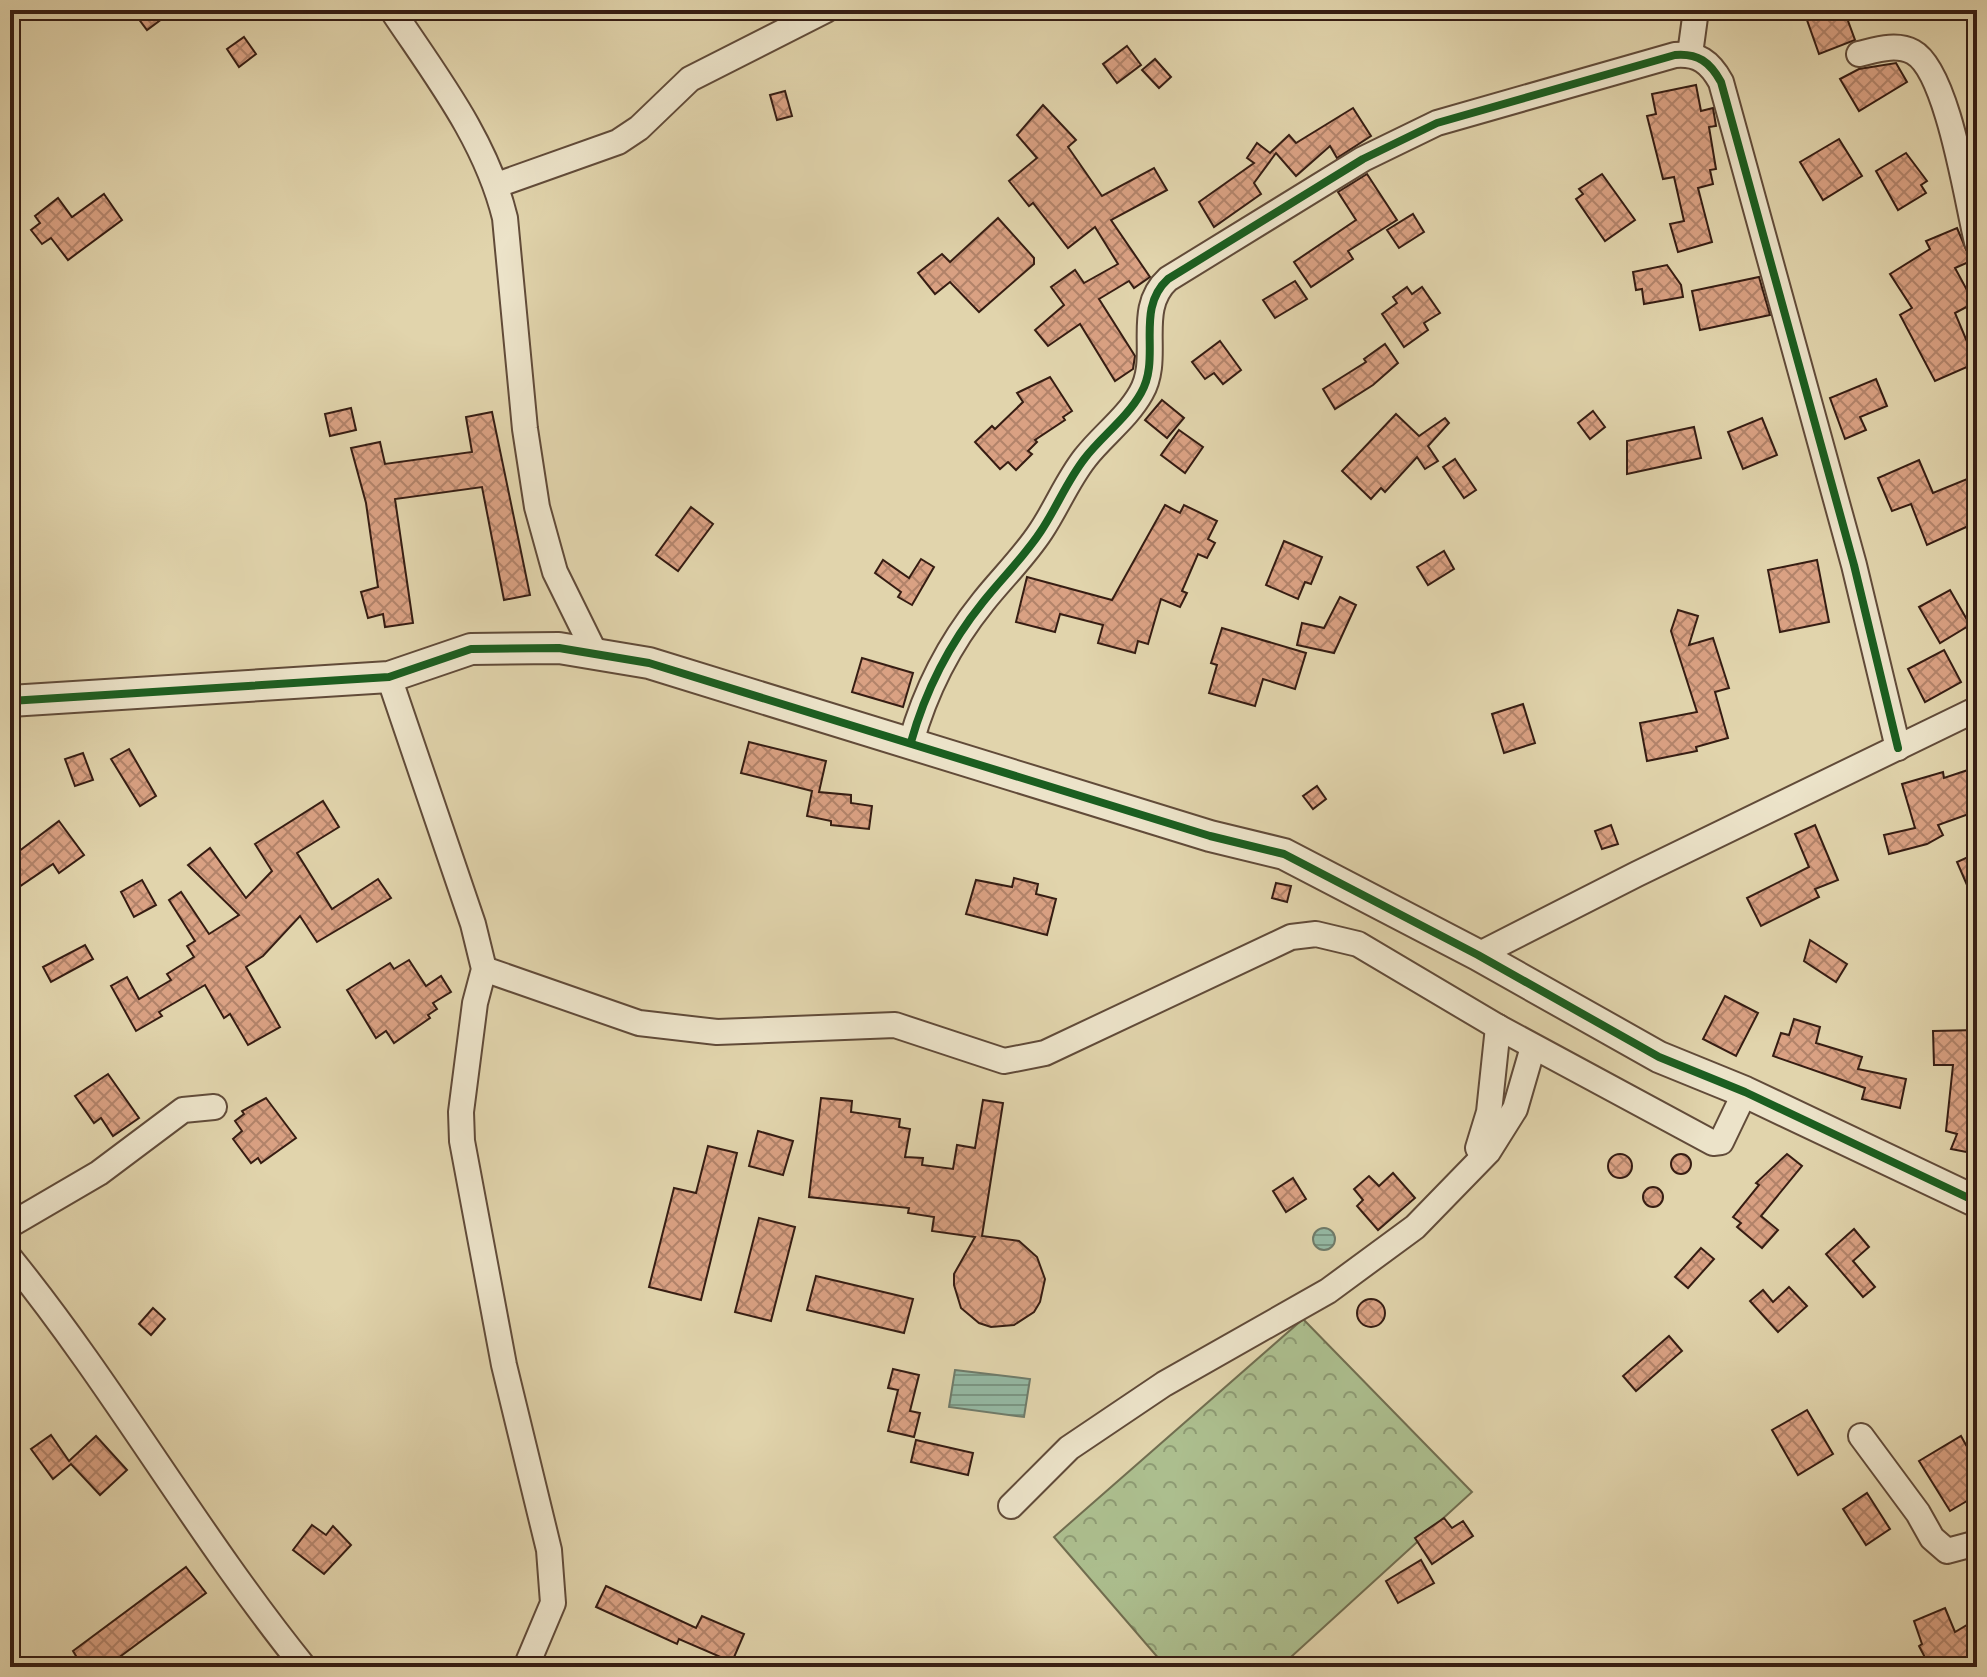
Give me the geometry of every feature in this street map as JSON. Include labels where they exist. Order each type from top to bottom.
[{"type":"street","points":[[392,10],[476,139],[497,185],[505,218],[525,429],[537,507],[555,572],[595,653]]},
{"type":"street","points":[[497,185],[618,142],[639,128],[690,79],[826,10]]},
{"type":"street","points":[[1690,54],[1696,10]]},
{"type":"street","points":[[1859,54],[1888,47],[1910,50],[1923,58],[1937,83],[1947,114],[1977,242]]},
{"type":"street","points":[[911,742],[923,700],[981,604],[1041,532],[1069,479],[1087,455],[1139,397],[1147,382],[1151,362],[1151,301],[1156,290],[1168,279],[1363,159],[1437,123],[1675,55],[1690,54],[1701,57],[1721,82],[1854,565],[1898,748]]},
{"type":"street","points":[[10,701],[389,677],[471,649],[559,648],[649,663],[1210,836],[1284,854],[1478,955],[1659,1057],[1745,1092],[1977,1202]]},
{"type":"street","points":[[389,677],[473,924],[484,969],[475,1003],[461,1112],[462,1141],[476,1199],[504,1365],[549,1550],[553,1603],[526,1667]]},
{"type":"street","points":[[1478,955],[1977,709]]},
{"type":"street","points":[[484,969],[639,1023],[717,1032],[895,1025],[986,1056],[1013,1061],[1045,1053],[1291,937],[1316,934],[1358,944],[1533,1047],[1713,1143],[1721,1142],[1745,1092]]},
{"type":"street","points":[[1469,1173],[1489,1112],[1498,1027]]},
{"type":"street","points":[[1011,1506],[1069,1448],[1164,1384],[1328,1291],[1415,1227],[1469,1173],[1515,1109],[1533,1047]]},
{"type":"street","points":[[10,1225],[99,1173],[183,1110],[214,1107]]},
{"type":"street","points":[[10,1258],[49,1306],[253,1601],[304,1667]]},
{"type":"street","points":[[1861,1436],[1918,1513],[1932,1538],[1947,1551],[1977,1543]]},
{"type":"green space","points":[[1303,1319],[1472,1492],[1280,1667],[1166,1667],[1054,1537]]},
{"type":"shaded area","points":[[1324,1228],[1332,1231],[1335,1239],[1332,1247],[1324,1250],[1316,1247],[1313,1239],[1316,1231]]},
{"type":"shaded area","points":[[955,1370],[1030,1379],[1024,1417],[949,1407]]},
{"type":"building","points":[[132,10],[174,10],[147,30]]},
{"type":"building","points":[[1834,10],[1844,10],[1855,40],[1819,54],[1807,20]]},
{"type":"building","points":[[244,37],[256,54],[239,67],[227,49]]},
{"type":"building","points":[[1127,46],[1141,65],[1117,83],[1103,64]]},
{"type":"building","points":[[1155,59],[1171,77],[1159,88],[1142,70]]},
{"type":"building","points":[[1896,63],[1907,82],[1859,111],[1840,79],[1859,69]]},
{"type":"building","points":[[1696,85],[1701,111],[1713,108],[1716,126],[1709,127],[1716,169],[1710,170],[1713,184],[1698,188],[1712,242],[1678,252],[1670,224],[1684,221],[1674,177],[1663,179],[1647,116],[1656,114],[1652,94]]},
{"type":"building","points":[[785,91],[792,116],[777,120],[770,95]]},
{"type":"building","points":[[1043,105],[1076,140],[1068,147],[1102,196],[1154,168],[1167,190],[1111,220],[1150,277],[1134,288],[1129,281],[1099,299],[1135,356],[1133,369],[1115,381],[1080,324],[1048,346],[1035,330],[1064,305],[1051,287],[1075,270],[1084,283],[1118,264],[1095,227],[1068,248],[1033,203],[1029,206],[1009,181],[1037,158],[1017,135]]},
{"type":"building","points":[[1353,108],[1371,136],[1337,158],[1330,146],[1296,176],[1276,153],[1254,183],[1261,194],[1214,227],[1199,202],[1254,163],[1247,158],[1257,143],[1270,153],[1289,135],[1296,143]]},
{"type":"building","points":[[1839,139],[1862,176],[1823,200],[1800,162]]},
{"type":"building","points":[[1906,153],[1927,181],[1921,185],[1926,193],[1898,210],[1876,171]]},
{"type":"building","points":[[1367,174],[1397,220],[1348,251],[1353,259],[1311,287],[1294,262],[1356,220],[1338,192]]},
{"type":"building","points":[[1602,174],[1635,220],[1605,241],[1576,199],[1583,194],[1579,189]]},
{"type":"building","points":[[104,194],[122,220],[68,260],[51,238],[42,244],[31,230],[40,223],[35,216],[58,198],[72,217]]},
{"type":"building","points":[[1413,214],[1424,232],[1399,248],[1387,230]]},
{"type":"building","points":[[998,218],[1034,258],[1034,264],[979,312],[950,282],[935,294],[918,273],[942,254],[950,262]]},
{"type":"building","points":[[1957,228],[1971,261],[1955,268],[1974,303],[1955,313],[1976,363],[1935,381],[1900,315],[1912,308],[1890,274],[1930,249],[1926,241]]},
{"type":"building","points":[[1667,265],[1681,285],[1683,297],[1644,304],[1642,289],[1636,290],[1633,272]]},
{"type":"building","points":[[1759,277],[1770,315],[1700,330],[1692,291]]},
{"type":"building","points":[[1295,281],[1307,299],[1275,318],[1263,300]]},
{"type":"building","points":[[1407,287],[1412,294],[1422,287],[1440,313],[1424,323],[1428,330],[1404,347],[1382,314],[1397,303],[1393,297]]},
{"type":"building","points":[[1220,341],[1241,370],[1223,384],[1214,373],[1205,379],[1192,362]]},
{"type":"building","points":[[1385,344],[1398,363],[1373,385],[1335,409],[1323,389],[1366,362],[1364,359]]},
{"type":"building","points":[[1050,377],[1072,411],[1063,417],[1065,420],[1035,440],[1037,442],[1028,451],[1032,454],[1016,470],[1008,462],[1000,469],[975,442],[992,426],[995,429],[1023,402],[1017,393]]},
{"type":"building","points":[[1876,379],[1887,406],[1860,417],[1866,430],[1845,439],[1830,398]]},
{"type":"building","points":[[1162,400],[1184,418],[1167,438],[1145,420]]},
{"type":"building","points":[[351,408],[356,430],[330,436],[325,414]]},
{"type":"building","points":[[1593,411],[1605,427],[1590,439],[1578,423]]},
{"type":"building","points":[[492,412],[530,595],[504,600],[482,487],[395,499],[413,623],[385,627],[383,614],[368,618],[361,592],[378,587],[366,503],[351,448],[380,442],[385,464],[472,452],[466,417]]},
{"type":"building","points":[[1396,414],[1419,436],[1445,418],[1449,423],[1428,446],[1438,461],[1425,469],[1417,457],[1385,492],[1381,488],[1371,499],[1342,471]]},
{"type":"building","points":[[1762,418],[1777,455],[1743,469],[1728,432]]},
{"type":"building","points":[[1694,427],[1701,458],[1627,474],[1627,441]]},
{"type":"building","points":[[1179,430],[1203,447],[1185,473],[1161,455]]},
{"type":"building","points":[[1455,459],[1476,490],[1464,498],[1443,467]]},
{"type":"building","points":[[1919,460],[1933,493],[1977,475],[1977,522],[1927,545],[1911,504],[1892,511],[1878,478]]},
{"type":"building","points":[[1165,505],[1180,513],[1184,505],[1217,521],[1208,539],[1215,543],[1207,558],[1198,554],[1182,591],[1187,593],[1180,607],[1161,599],[1148,644],[1138,641],[1135,653],[1098,643],[1103,625],[1060,614],[1055,632],[1016,622],[1027,577],[1112,600]]},
{"type":"building","points":[[691,507],[713,524],[678,571],[656,555]]},
{"type":"building","points":[[1284,541],[1322,557],[1311,584],[1305,582],[1298,599],[1266,585]]},
{"type":"building","points":[[1444,551],[1454,569],[1428,585],[1417,567]]},
{"type":"building","points":[[921,559],[934,567],[912,605],[898,597],[901,592],[875,573],[883,560],[909,578]]},
{"type":"building","points":[[1817,560],[1829,622],[1780,632],[1768,570]]},
{"type":"building","points":[[1950,590],[1970,625],[1940,643],[1919,607]]},
{"type":"building","points":[[1340,597],[1356,605],[1334,653],[1297,645],[1302,623],[1324,628]]},
{"type":"building","points":[[1678,610],[1698,616],[1689,645],[1713,638],[1729,688],[1715,692],[1728,738],[1696,747],[1697,751],[1647,761],[1640,723],[1697,712],[1671,631]]},
{"type":"building","points":[[1222,628],[1306,653],[1295,689],[1263,679],[1255,706],[1209,693],[1217,665],[1211,663]]},
{"type":"building","points":[[1944,650],[1961,682],[1925,702],[1908,669]]},
{"type":"building","points":[[862,658],[913,673],[903,707],[852,692]]},
{"type":"building","points":[[1523,704],[1535,743],[1504,753],[1492,714]]},
{"type":"building","points":[[749,742],[826,761],[819,792],[851,795],[851,803],[872,806],[869,829],[831,825],[831,821],[807,816],[812,791],[741,773]]},
{"type":"building","points":[[129,749],[156,796],[140,806],[111,759]]},
{"type":"building","points":[[83,753],[93,780],[75,786],[65,759]]},
{"type":"building","points":[[1977,767],[1977,811],[1938,825],[1943,835],[1927,844],[1889,854],[1884,835],[1915,828],[1902,784],[1943,772],[1944,778]]},
{"type":"building","points":[[1317,786],[1326,799],[1313,809],[1303,796]]},
{"type":"building","points":[[323,801],[339,827],[297,853],[332,909],[378,879],[391,898],[317,942],[300,916],[263,956],[246,967],[280,1027],[248,1045],[230,1014],[224,1018],[205,985],[159,1012],[162,1016],[136,1031],[111,986],[127,977],[139,999],[171,980],[167,974],[194,957],[187,946],[195,941],[169,900],[181,892],[209,934],[239,915],[188,865],[210,848],[246,898],[272,871],[255,844]]},
{"type":"building","points":[[59,821],[84,855],[59,873],[53,864],[10,893],[10,858]]},
{"type":"building","points":[[1611,825],[1618,844],[1602,849],[1595,831]]},
{"type":"building","points":[[1815,825],[1838,880],[1815,889],[1819,897],[1761,926],[1747,898],[1809,867],[1795,834]]},
{"type":"building","points":[[1977,853],[1977,908],[1957,862]]},
{"type":"building","points":[[1014,878],[1038,884],[1036,894],[1056,899],[1047,935],[966,914],[976,880],[1012,887]]},
{"type":"building","points":[[142,880],[156,905],[134,917],[121,892]]},
{"type":"building","points":[[1276,883],[1291,886],[1287,902],[1272,898]]},
{"type":"building","points":[[1810,940],[1847,964],[1836,982],[1804,961]]},
{"type":"building","points":[[85,945],[93,959],[51,982],[43,967]]},
{"type":"building","points":[[409,960],[426,986],[441,976],[451,992],[433,1003],[437,1009],[428,1015],[430,1018],[394,1043],[386,1031],[376,1038],[347,990],[390,963],[394,969]]},
{"type":"building","points":[[1725,996],[1758,1013],[1736,1056],[1703,1039]]},
{"type":"building","points":[[1794,1019],[1820,1027],[1816,1043],[1862,1057],[1858,1069],[1906,1079],[1900,1108],[1862,1099],[1865,1088],[1773,1056],[1781,1033],[1789,1035]]},
{"type":"building","points":[[1977,1030],[1977,1154],[1951,1149],[1957,1134],[1946,1131],[1953,1065],[1934,1065],[1933,1031]]},
{"type":"building","points":[[108,1074],[139,1118],[113,1136],[101,1118],[94,1123],[75,1096]]},
{"type":"building","points":[[266,1098],[296,1138],[261,1163],[258,1158],[251,1163],[233,1139],[242,1131],[235,1121],[244,1114],[242,1111]]},
{"type":"building","points":[[821,1098],[852,1101],[851,1112],[900,1119],[899,1127],[910,1129],[905,1157],[923,1158],[922,1165],[953,1169],[957,1145],[975,1148],[983,1100],[1003,1103],[982,1236],[1019,1241],[1037,1257],[1045,1279],[1040,1302],[1034,1312],[1014,1325],[991,1327],[979,1323],[961,1308],[954,1274],[975,1237],[932,1231],[934,1217],[908,1213],[909,1208],[809,1197]]},
{"type":"building","points":[[758,1131],[793,1141],[783,1175],[749,1166]]},
{"type":"building","points":[[708,1146],[737,1153],[701,1300],[649,1287],[674,1188],[696,1193]]},
{"type":"building","points":[[1620,1154],[1628,1158],[1632,1166],[1628,1174],[1620,1178],[1612,1174],[1608,1166],[1612,1158]]},
{"type":"building","points":[[1681,1154],[1688,1157],[1691,1164],[1688,1171],[1681,1174],[1674,1171],[1671,1164],[1674,1157]]},
{"type":"building","points":[[1787,1154],[1802,1166],[1761,1216],[1778,1230],[1762,1248],[1737,1227],[1741,1223],[1733,1217],[1759,1185],[1756,1183]]},
{"type":"building","points":[[1393,1173],[1415,1198],[1378,1230],[1357,1206],[1363,1200],[1354,1189],[1369,1176],[1379,1186]]},
{"type":"building","points":[[1293,1178],[1306,1199],[1286,1212],[1273,1191]]},
{"type":"building","points":[[1653,1187],[1660,1190],[1663,1197],[1660,1204],[1653,1207],[1646,1204],[1643,1197],[1646,1190]]},
{"type":"building","points":[[759,1218],[795,1227],[771,1321],[735,1312]]},
{"type":"building","points":[[1854,1229],[1869,1247],[1853,1261],[1875,1287],[1863,1297],[1826,1254]]},
{"type":"building","points":[[1701,1248],[1714,1259],[1688,1288],[1675,1277]]},
{"type":"building","points":[[816,1276],[913,1299],[904,1333],[807,1310]]},
{"type":"building","points":[[1789,1287],[1807,1306],[1778,1332],[1750,1301],[1763,1290],[1773,1302]]},
{"type":"building","points":[[1371,1299],[1381,1303],[1385,1313],[1381,1323],[1371,1327],[1361,1323],[1357,1313],[1361,1303]]},
{"type":"building","points":[[153,1308],[165,1319],[151,1335],[139,1324]]},
{"type":"building","points":[[1669,1336],[1682,1351],[1636,1391],[1623,1376]]},
{"type":"building","points":[[893,1369],[919,1375],[910,1411],[920,1413],[914,1437],[888,1431],[898,1390],[888,1388]]},
{"type":"building","points":[[1807,1410],[1833,1454],[1798,1475],[1772,1430]]},
{"type":"building","points":[[51,1435],[69,1461],[96,1436],[127,1470],[100,1495],[71,1464],[53,1479],[31,1449]]},
{"type":"building","points":[[1961,1436],[1966,1445],[1977,1437],[1977,1495],[1950,1511],[1919,1461]]},
{"type":"building","points":[[916,1440],[973,1453],[968,1475],[911,1462]]},
{"type":"building","points":[[1867,1493],[1890,1529],[1866,1545],[1843,1509]]},
{"type":"building","points":[[1444,1518],[1452,1528],[1463,1521],[1473,1536],[1432,1564],[1415,1538]]},
{"type":"building","points":[[312,1525],[326,1535],[333,1526],[351,1545],[324,1574],[293,1550]]},
{"type":"building","points":[[1421,1560],[1434,1583],[1398,1603],[1386,1581]]},
{"type":"building","points":[[186,1567],[206,1593],[106,1667],[60,1667],[76,1656],[73,1651]]},
{"type":"building","points":[[606,1586],[696,1628],[702,1616],[744,1634],[732,1662],[679,1639],[677,1644],[596,1607]]},
{"type":"building","points":[[1945,1608],[1955,1632],[1977,1619],[1977,1664],[1970,1667],[1930,1667],[1919,1646],[1922,1644],[1914,1621]]},
{"type":"cycle path","points":[[911,742],[931,687],[960,634],[1034,541],[1085,458],[1129,411],[1141,393],[1149,364],[1152,305],[1168,279],[1363,159],[1437,123],[1683,55],[1702,60],[1721,82],[1854,565],[1898,748]]},
{"type":"cycle path","points":[[10,701],[389,677],[471,649],[559,648],[649,663],[1210,836],[1284,854],[1478,955],[1659,1057],[1745,1092],[1977,1202]]}]
